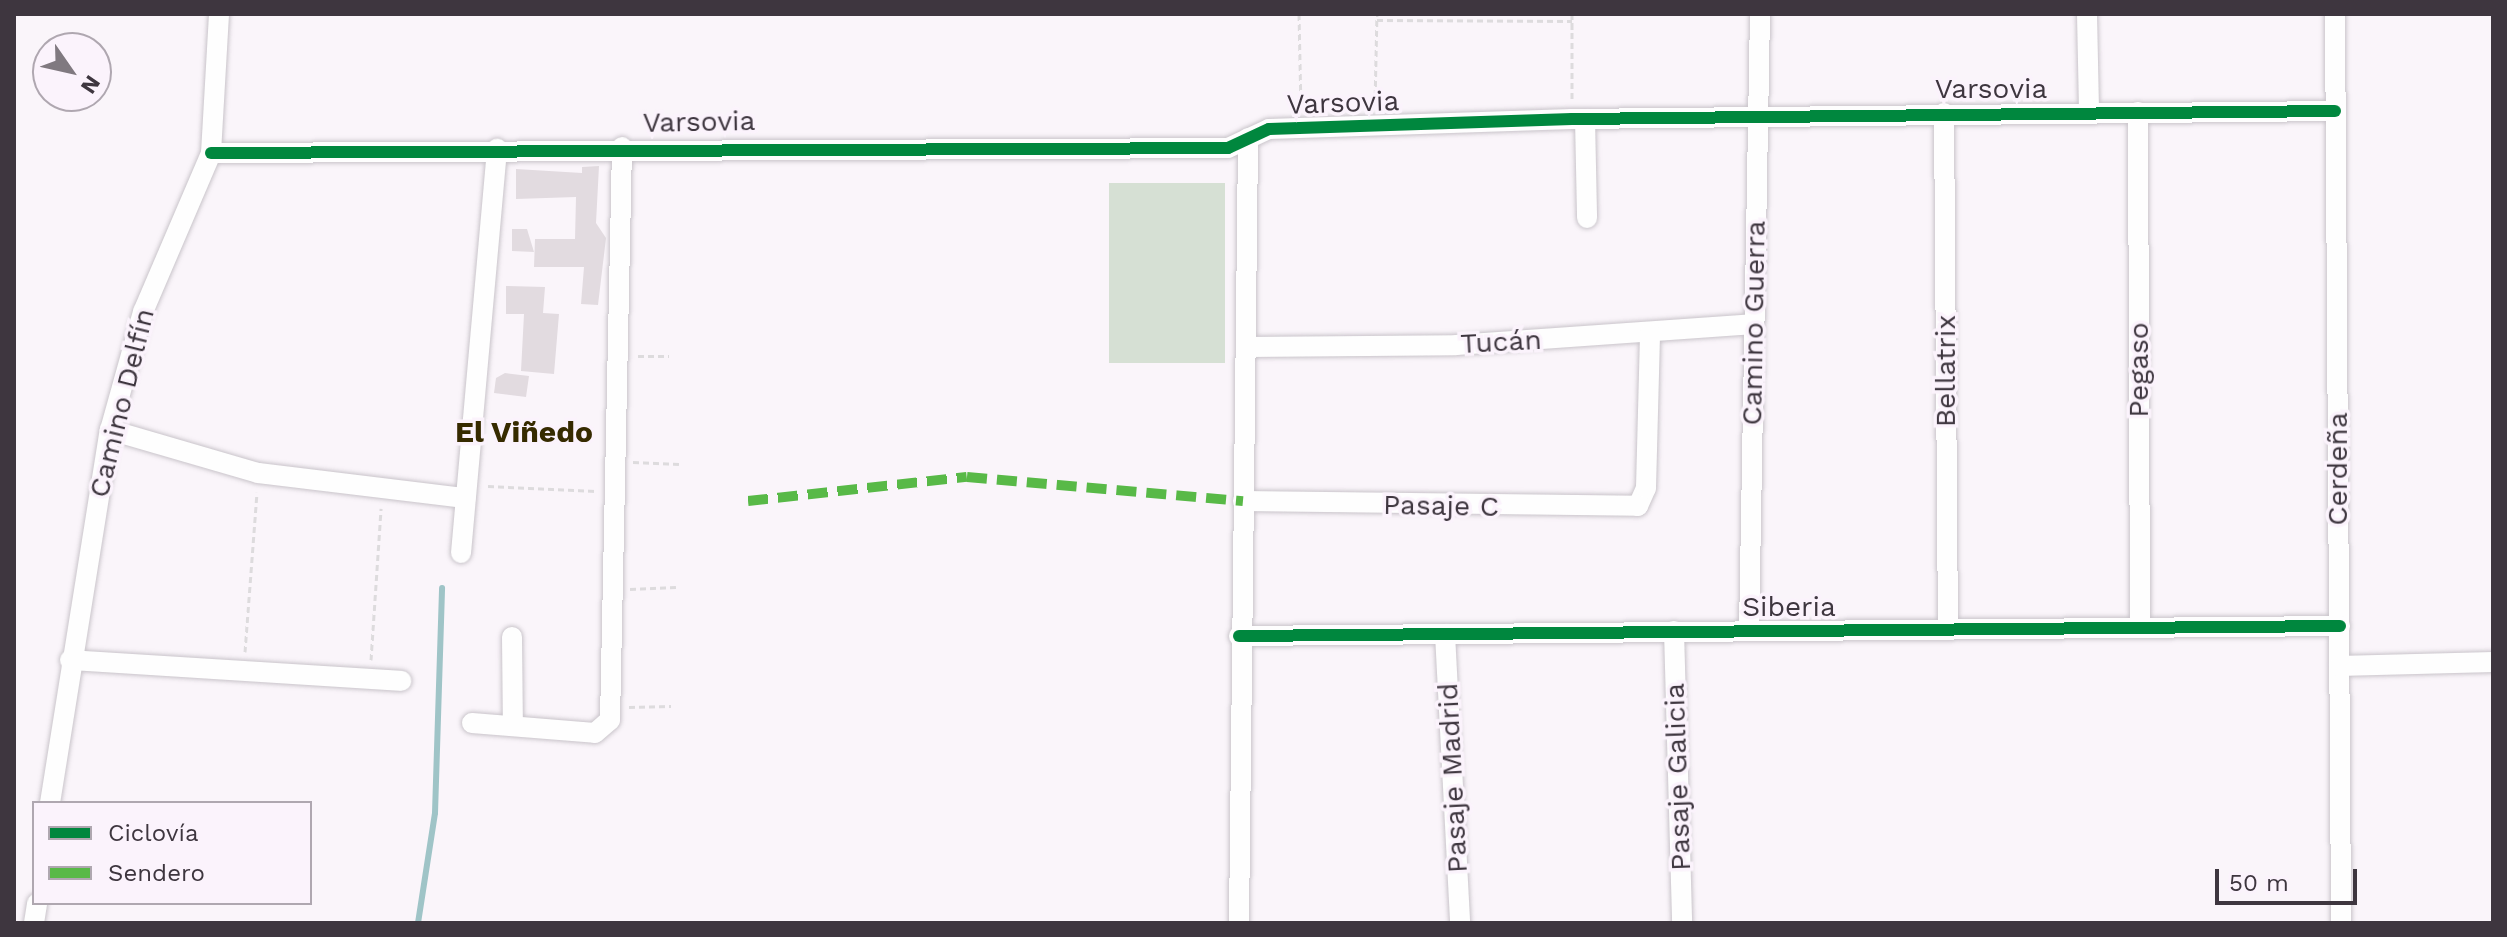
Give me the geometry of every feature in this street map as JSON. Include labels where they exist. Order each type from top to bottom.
[{"type":"street","name":"Camino Delfín","points":[[50,801],[70,660],[110,430],[143,312],[211,153],[219,14]]},
{"type":"street","name":"Camino Guerra","points":[[1749,631],[1760,14]]},
{"type":"street","points":[[2087,14],[2089,112]]},
{"type":"street","name":"Cerdeña","points":[[2335,14],[2341,923]]},
{"type":"street","name":"Varsovia","points":[[211,153],[622,147],[1228,148],[1248,138],[1306,128],[1758,114],[2335,111]]},
{"type":"street","name":"Pegaso","points":[[2138,112],[2140,628]]},
{"type":"street","name":"Bellatrix","points":[[1944,113],[1948,629]]},
{"type":"street","points":[[1579,119],[1587,218]]},
{"type":"street","points":[[1239,923],[1239,636],[1247,347],[1248,138]]},
{"type":"street","points":[[472,723],[603,729],[613,707],[622,147]]},
{"type":"street","points":[[461,553],[497,149]]},
{"type":"street","name":"Tucán","points":[[1247,347],[1650,333],[1754,324]]},
{"type":"street","name":"Pasaje C","points":[[1243,501],[1638,506],[1646,488],[1650,333]]},
{"type":"street","points":[[110,430],[258,473],[382,488],[466,492]]},
{"type":"street","name":"Siberia","points":[[1239,636],[2340,626]]},
{"type":"street","name":"Pasaje Galicia","points":[[1674,631],[1682,923]]},
{"type":"street","name":"Pasaje Madrid","points":[[1445,634],[1460,923]]},
{"type":"street","points":[[512,637],[513,726]]},
{"type":"street","points":[[70,660],[401,681]]},
{"type":"street","points":[[2339,666],[2493,662]]},
{"type":"path","points":[[1299,14],[1306,128]]},
{"type":"path","points":[[1375,126],[1377,14]]},
{"type":"path","points":[[1572,14],[1579,119]]},
{"type":"path","points":[[1377,20],[1572,21]]},
{"type":"path","points":[[618,356],[669,356]]},
{"type":"path","points":[[617,462],[679,464]]},
{"type":"path","points":[[244,671],[258,473]]},
{"type":"path","points":[[370,679],[382,488]]},
{"type":"path","points":[[466,492],[616,492]]},
{"type":"path","points":[[615,590],[676,587]]},
{"type":"path","points":[[613,707],[671,706]]},
{"type":"shaded area","points":[[1109,183],[1225,183],[1225,363],[1109,363]]},
{"type":"building","points":[[599,166],[596,223],[606,238],[598,305],[581,304],[584,267],[534,267],[535,239],[575,239],[576,197],[516,199],[516,169],[582,173],[582,167]]},
{"type":"building","points":[[512,229],[527,229],[534,252],[512,251]]},
{"type":"building","points":[[506,286],[545,287],[543,313],[559,314],[554,374],[521,371],[524,314],[506,314]]},
{"type":"building","points":[[505,373],[529,376],[526,397],[494,393],[496,378]]},
{"type":"waterway","points":[[418,923],[435,813],[442,588]]},
{"type":"marked path","points":[[748,501],[967,477],[1243,501]]},
{"type":"cycle path","points":[[211,153],[1228,148],[1269,129],[1572,119],[2335,111]]},
{"type":"cycle path","points":[[1239,636],[2340,626]]},
{"type":"district","name":"El Viñedo","points":[[524,432]]}]
